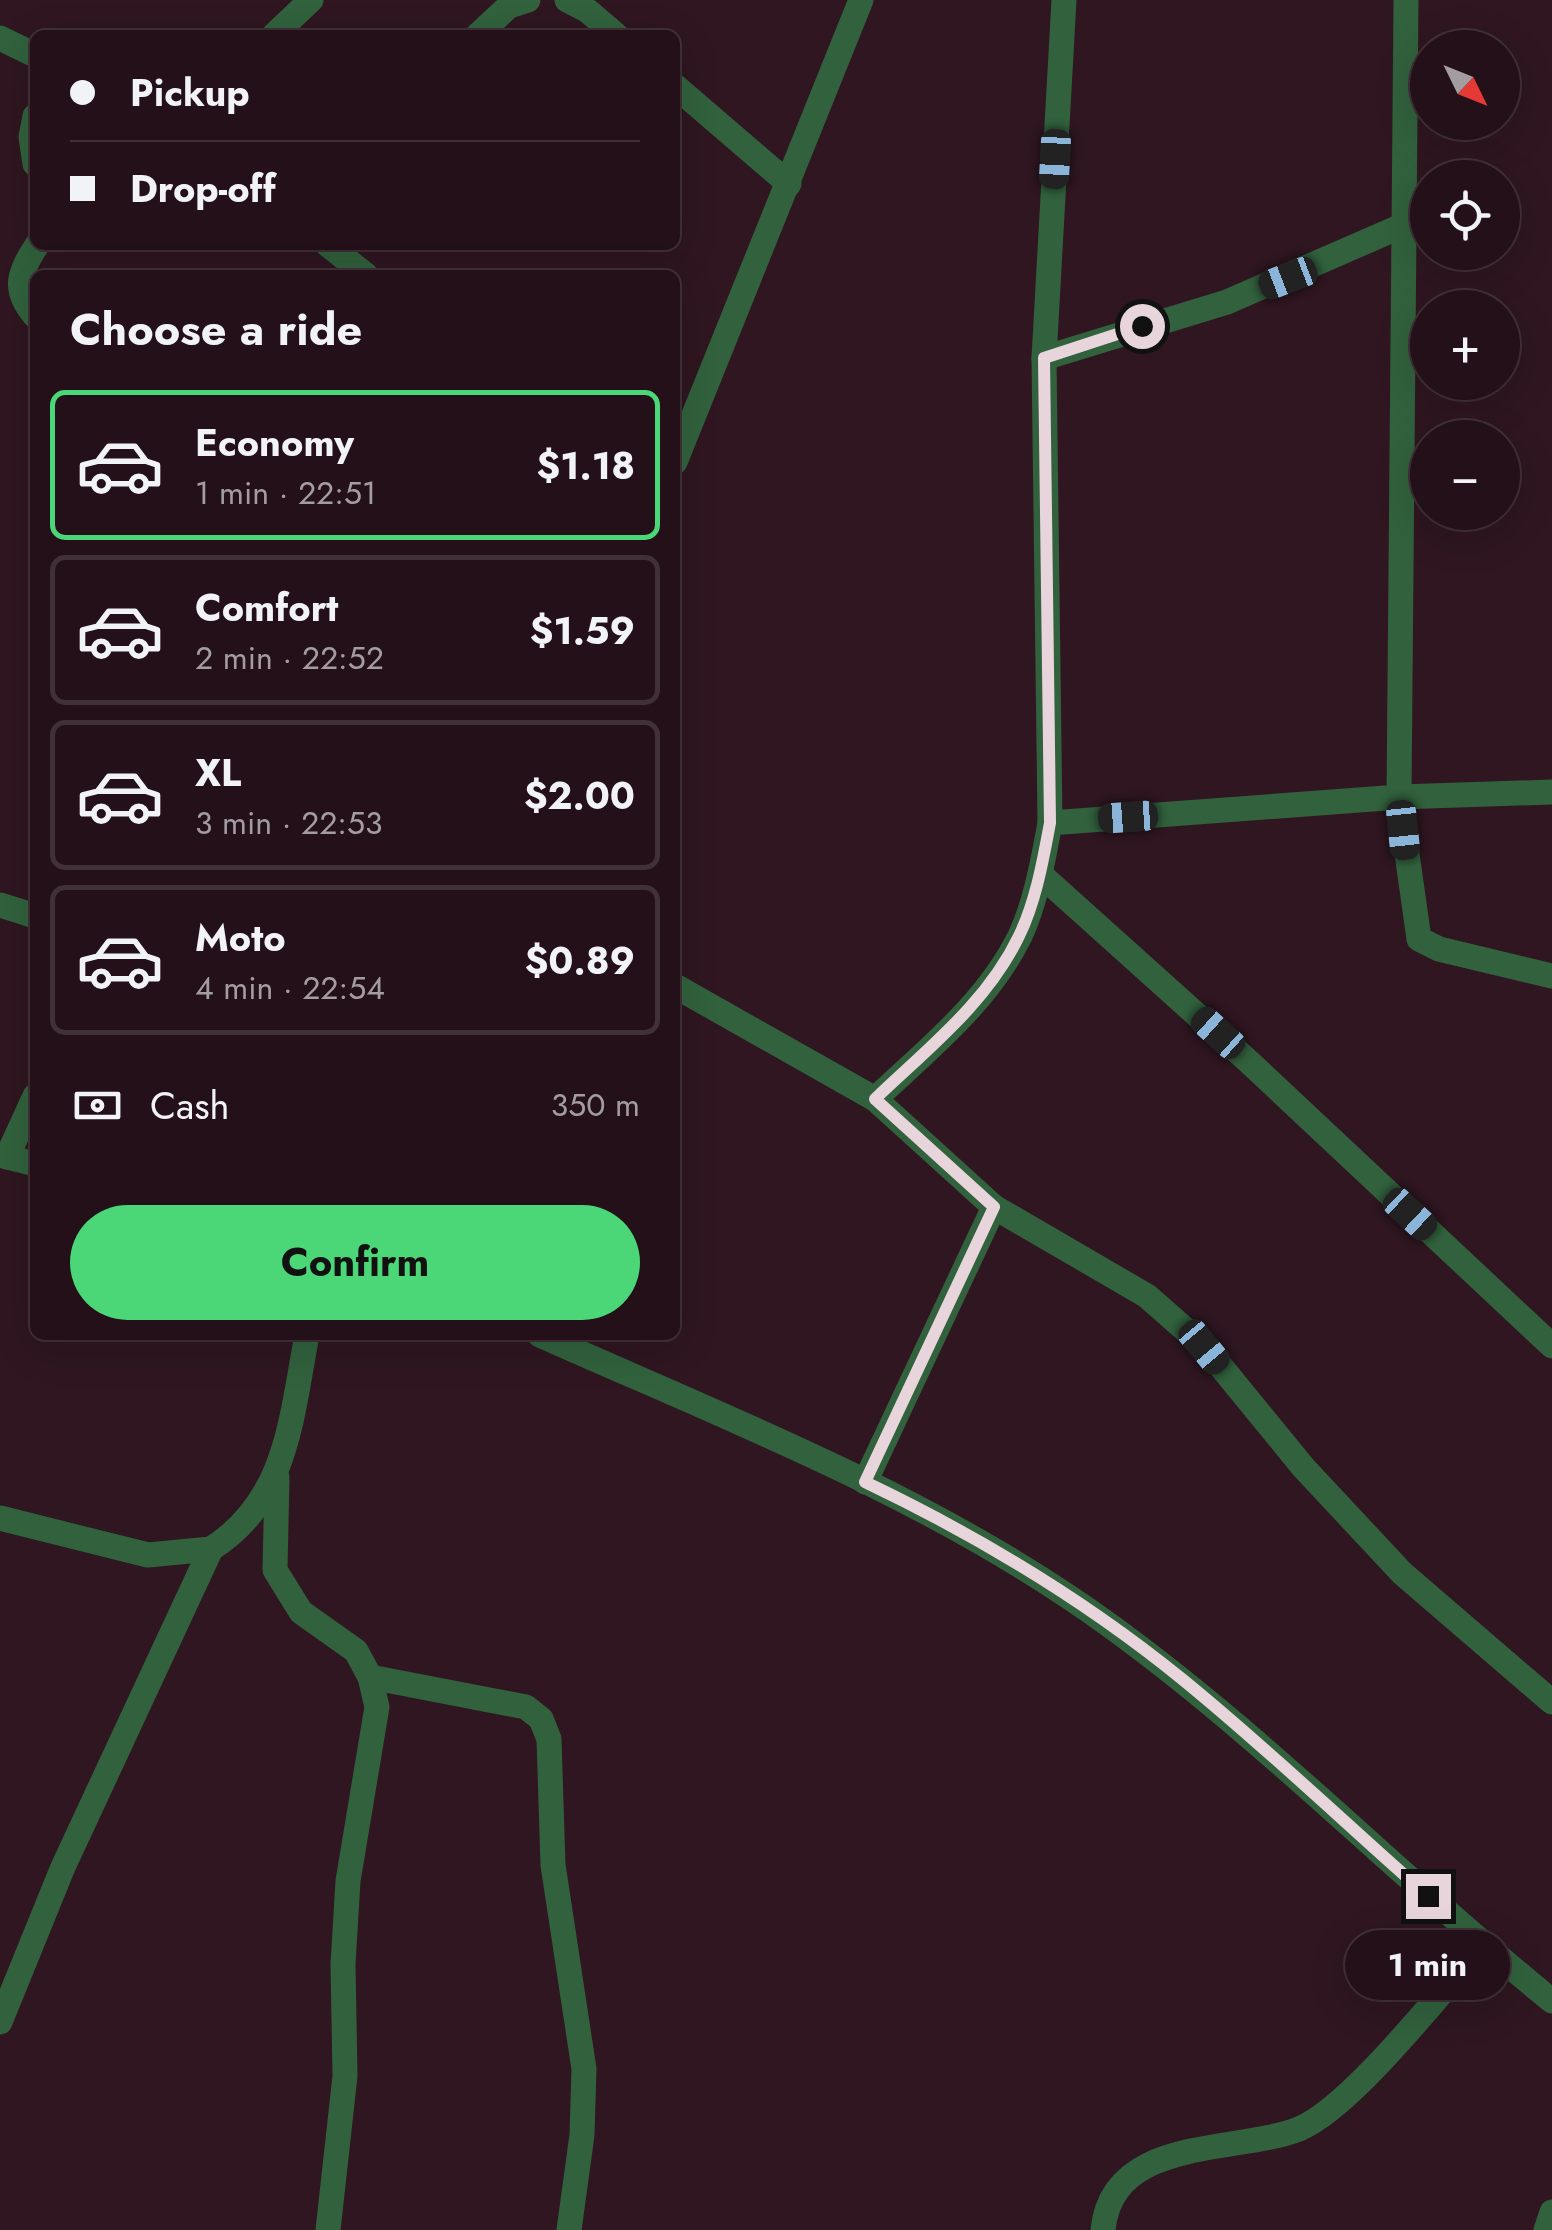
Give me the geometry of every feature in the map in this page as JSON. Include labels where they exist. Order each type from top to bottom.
[{"type":"street","points":[[279,30],[311,0]]},
{"type":"street","points":[[483,30],[509,6],[528,0]]},
{"type":"street","points":[[566,0],[588,11],[610,30]]},
{"type":"street","points":[[680,450],[861,0]]},
{"type":"street","points":[[875,1099],[974,1005],[1020,936],[1040,874],[1050,823],[1044,358],[1064,0]]},
{"type":"street","points":[[1406,0],[1400,797],[1419,939],[1439,949],[1552,976]]},
{"type":"street","points":[[0,38],[30,52]]},
{"type":"street","points":[[680,90],[789,184]]},
{"type":"street","points":[[1044,358],[1227,302],[1404,225]]},
{"type":"street","points":[[30,310],[19,298],[18,284],[22,268],[34,250]]},
{"type":"street","points":[[334,250],[360,270]]},
{"type":"street","points":[[1050,823],[1400,797],[1552,792]]},
{"type":"street","points":[[1040,874],[1247,1060],[1552,1346]]},
{"type":"street","points":[[0,904],[30,914]]},
{"type":"street","points":[[680,989],[875,1099],[994,1207],[1147,1296],[1190,1334],[1402,1573],[1552,1702]]},
{"type":"street","points":[[30,1106],[4,1156],[30,1163]]},
{"type":"street","points":[[865,1482],[994,1207]]},
{"type":"street","points":[[306,1340],[276,1478],[275,1570],[284,1591],[302,1612],[356,1651],[370,1677],[376,1707],[348,1881],[346,2076],[328,2230]]},
{"type":"street","points":[[551,1340],[946,1521],[1086,1608],[1182,1678],[1483,1945],[1552,2001]]},
{"type":"street","points":[[0,1518],[148,1556],[211,1549],[236,1533],[276,1478]]},
{"type":"street","points":[[0,2022],[63,1868],[211,1549]]},
{"type":"street","points":[[370,1677],[526,1707],[541,1719],[549,1739],[554,1865],[584,2070],[582,2135],[570,2230]]},
{"type":"street","points":[[1103,2230],[1116,2191],[1134,2172],[1185,2152],[1299,2129],[1344,2099],[1483,1945]]},
{"type":"street","points":[[1546,2230],[1552,2212]]},
{"type":"route","points":[[1142,326],[1044,358],[1050,823],[1040,874],[1020,936],[974,1005],[875,1099],[994,1207],[865,1482],[946,1521],[1086,1608],[1182,1678],[1428,1896]]}]
